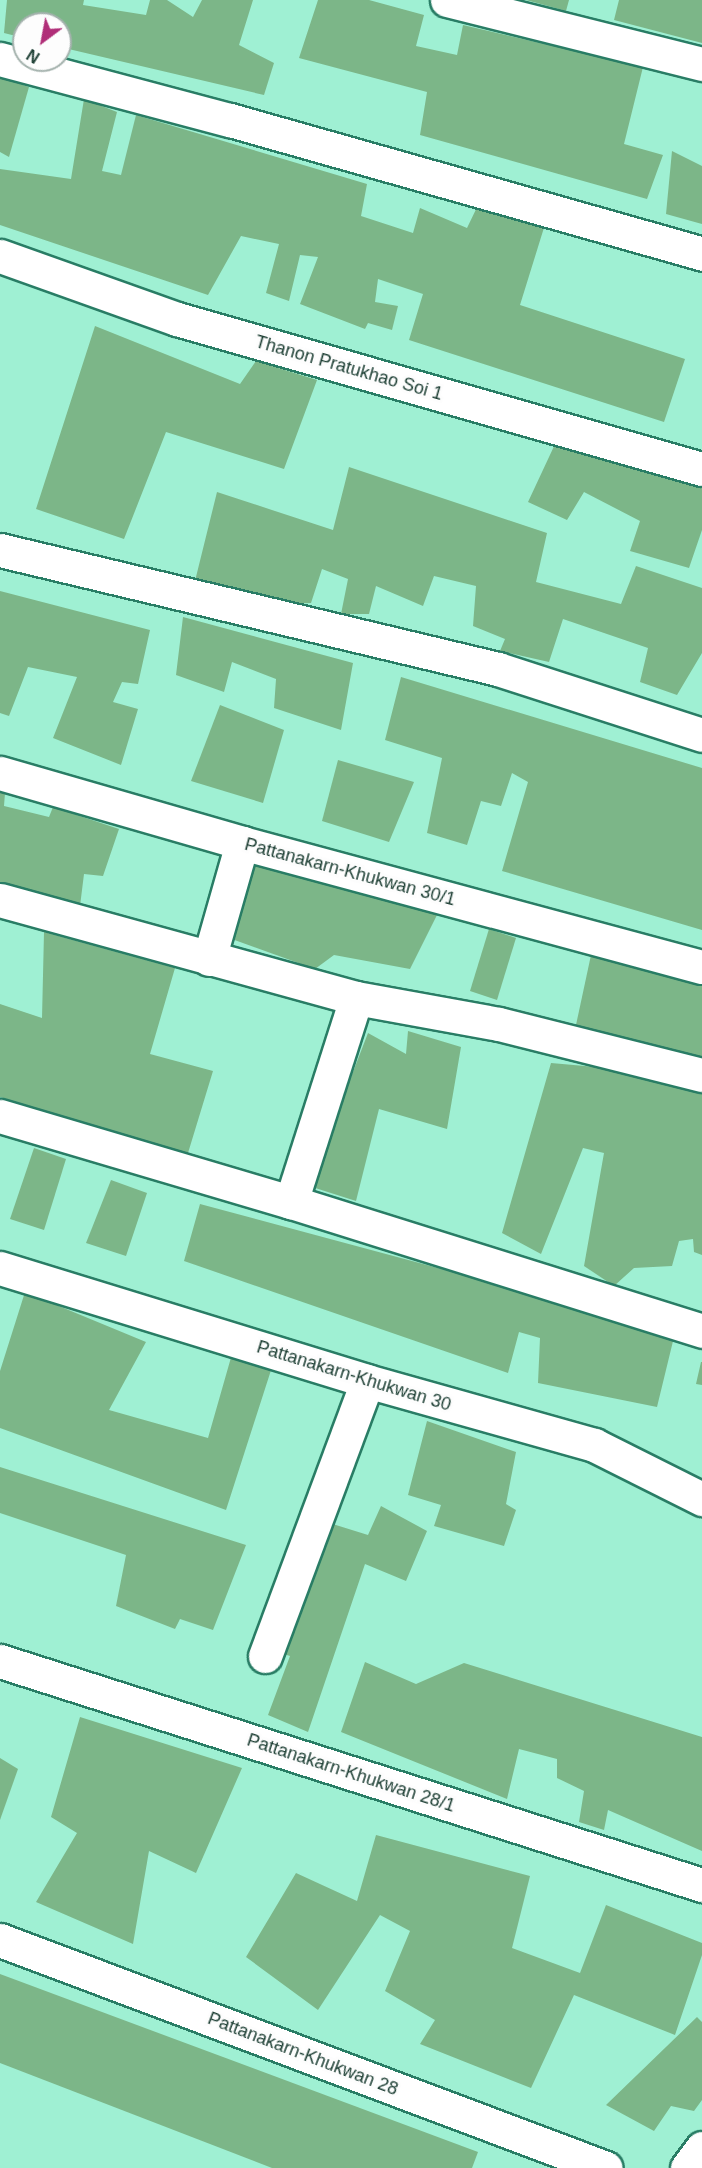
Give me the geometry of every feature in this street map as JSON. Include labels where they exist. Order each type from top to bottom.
[{"type":"street","points":[[447,0],[702,64]]},
{"type":"street","points":[[0,59],[702,254]]},
{"type":"street","name":"Thanon Pratukhao Soi 1","points":[[0,256],[177,319],[702,469]]},
{"type":"street","points":[[0,550],[498,669],[702,735]]},
{"type":"street","name":"Pattanakarn-Khukwan 30/1","points":[[0,773],[242,843],[702,967]]},
{"type":"street","points":[[209,959],[242,843]]},
{"type":"street","points":[[0,900],[356,998],[499,1024],[702,1076]]},
{"type":"street","points":[[291,1202],[356,998]]},
{"type":"street","points":[[0,1116],[291,1202],[702,1331]]},
{"type":"street","name":"Pattanakarn-Khukwan 30","points":[[0,1268],[367,1381],[594,1445],[702,1499]]},
{"type":"street","points":[[266,1656],[367,1381]]},
{"type":"street","name":"Pattanakarn-Khukwan 28/1","points":[[0,1661],[702,1885]]},
{"type":"street","name":"Pattanakarn-Khukwan 28","points":[[0,1940],[606,2168]]},
{"type":"street","points":[[687,2168],[702,2148]]},
{"type":"building","points":[[7,0],[84,0],[83,5],[146,15],[150,0],[167,0],[193,17],[202,0],[253,0],[239,45],[274,63],[264,95],[72,50],[72,12],[12,12],[12,35],[4,33]]},
{"type":"building","points":[[318,0],[369,0],[424,15],[416,46],[457,55],[463,25],[643,67],[624,144],[663,155],[647,199],[420,135],[427,92],[299,58]]},
{"type":"building","points":[[526,0],[569,0],[566,11]]},
{"type":"building","points":[[619,0],[702,0],[702,43],[614,20]]},
{"type":"building","points":[[0,77],[29,87],[9,157],[0,152]]},
{"type":"building","points":[[84,99],[117,112],[102,171],[121,175],[136,115],[367,184],[361,216],[413,233],[420,208],[467,228],[481,199],[547,218],[520,305],[685,359],[664,422],[409,340],[423,294],[378,279],[375,302],[398,306],[392,330],[368,323],[365,329],[300,304],[318,257],[300,255],[289,301],[266,293],[279,244],[241,236],[208,295],[0,225],[0,169],[71,179]]},
{"type":"building","points":[[672,151],[702,166],[702,224],[666,214]]},
{"type":"building","points":[[95,326],[240,384],[256,361],[317,380],[284,469],[166,432],[124,539],[36,509]]},
{"type":"building","points":[[556,442],[702,486],[702,530],[689,568],[630,551],[640,521],[584,492],[567,520],[528,502]]},
{"type":"building","points":[[349,467],[547,533],[536,582],[621,604],[636,566],[702,588],[702,653],[677,695],[640,682],[648,648],[563,619],[549,662],[500,651],[505,639],[473,626],[476,586],[434,576],[423,606],[376,586],[369,614],[341,614],[348,579],[322,569],[311,603],[273,604],[195,581],[217,492],[333,530]]},
{"type":"building","points":[[0,591],[150,630],[138,684],[122,682],[113,702],[138,709],[121,765],[53,738],[77,677],[28,667],[9,716],[0,713]]},
{"type":"building","points":[[183,617],[353,663],[341,730],[274,708],[276,679],[232,662],[224,692],[176,675]]},
{"type":"building","points":[[401,677],[702,768],[702,930],[502,871],[528,782],[512,773],[501,806],[481,801],[467,845],[427,833],[442,758],[385,740]]},
{"type":"building","points":[[220,705],[284,730],[263,803],[191,781]]},
{"type":"building","points":[[338,760],[414,782],[389,842],[322,821]]},
{"type":"building","points":[[0,791],[5,793],[4,806],[49,817],[53,807],[119,829],[103,876],[84,874],[80,906],[0,882]]},
{"type":"building","points":[[249,859],[439,911],[410,969],[334,955],[315,969],[229,938]]},
{"type":"building","points":[[489,929],[516,938],[497,1000],[470,991]]},
{"type":"building","points":[[44,932],[175,968],[150,1054],[213,1071],[188,1153],[0,1097],[0,1004],[42,1018]]},
{"type":"building","points":[[591,955],[702,984],[702,1057],[576,1025]]},
{"type":"building","points":[[408,1031],[461,1047],[447,1129],[379,1109],[356,1201],[309,1186],[368,1033],[406,1054]]},
{"type":"building","points":[[551,1063],[641,1071],[702,1091],[702,1255],[694,1252],[693,1239],[679,1241],[672,1266],[634,1268],[614,1286],[584,1266],[604,1153],[583,1148],[541,1254],[502,1233]]},
{"type":"building","points":[[34,1148],[66,1159],[44,1230],[10,1219]]},
{"type":"building","points":[[111,1180],[147,1193],[126,1256],[86,1243]]},
{"type":"building","points":[[200,1204],[624,1318],[674,1337],[657,1407],[538,1383],[540,1338],[519,1332],[508,1373],[184,1261]]},
{"type":"building","points":[[25,1292],[146,1342],[109,1410],[208,1438],[232,1354],[273,1364],[226,1510],[0,1428],[0,1371]]},
{"type":"building","points":[[702,1362],[702,1385],[696,1384]]},
{"type":"building","points":[[427,1421],[516,1452],[506,1504],[516,1510],[504,1546],[434,1526],[441,1505],[408,1495]]},
{"type":"building","points":[[0,1467],[246,1545],[213,1630],[180,1619],[175,1629],[116,1606],[126,1555],[0,1513]]},
{"type":"building","points":[[381,1506],[427,1531],[406,1581],[365,1564],[308,1732],[268,1715],[290,1656],[277,1652],[323,1521],[368,1535]]},
{"type":"building","points":[[365,1662],[416,1684],[464,1663],[702,1737],[702,1851],[608,1810],[604,1830],[579,1822],[584,1791],[557,1778],[557,1759],[519,1749],[507,1799],[341,1732]]},
{"type":"building","points":[[80,1717],[242,1768],[196,1873],[149,1851],[133,1944],[36,1902],[77,1833],[51,1817]]},
{"type":"building","points":[[0,1758],[18,1769],[0,1820]]},
{"type":"building","points":[[376,1835],[530,1876],[512,1948],[580,1973],[606,1905],[702,1943],[702,1955],[675,2035],[574,1995],[531,2088],[420,2044],[435,2020],[385,1991],[410,1931],[380,1915],[318,2010],[246,1957],[296,1873],[357,1901]]},
{"type":"building","points":[[0,1974],[478,2152],[472,2168],[272,2168],[0,2063]]},
{"type":"building","points":[[697,2017],[702,2022],[702,2100],[694,2111],[671,2106],[654,2131],[606,2105]]}]
